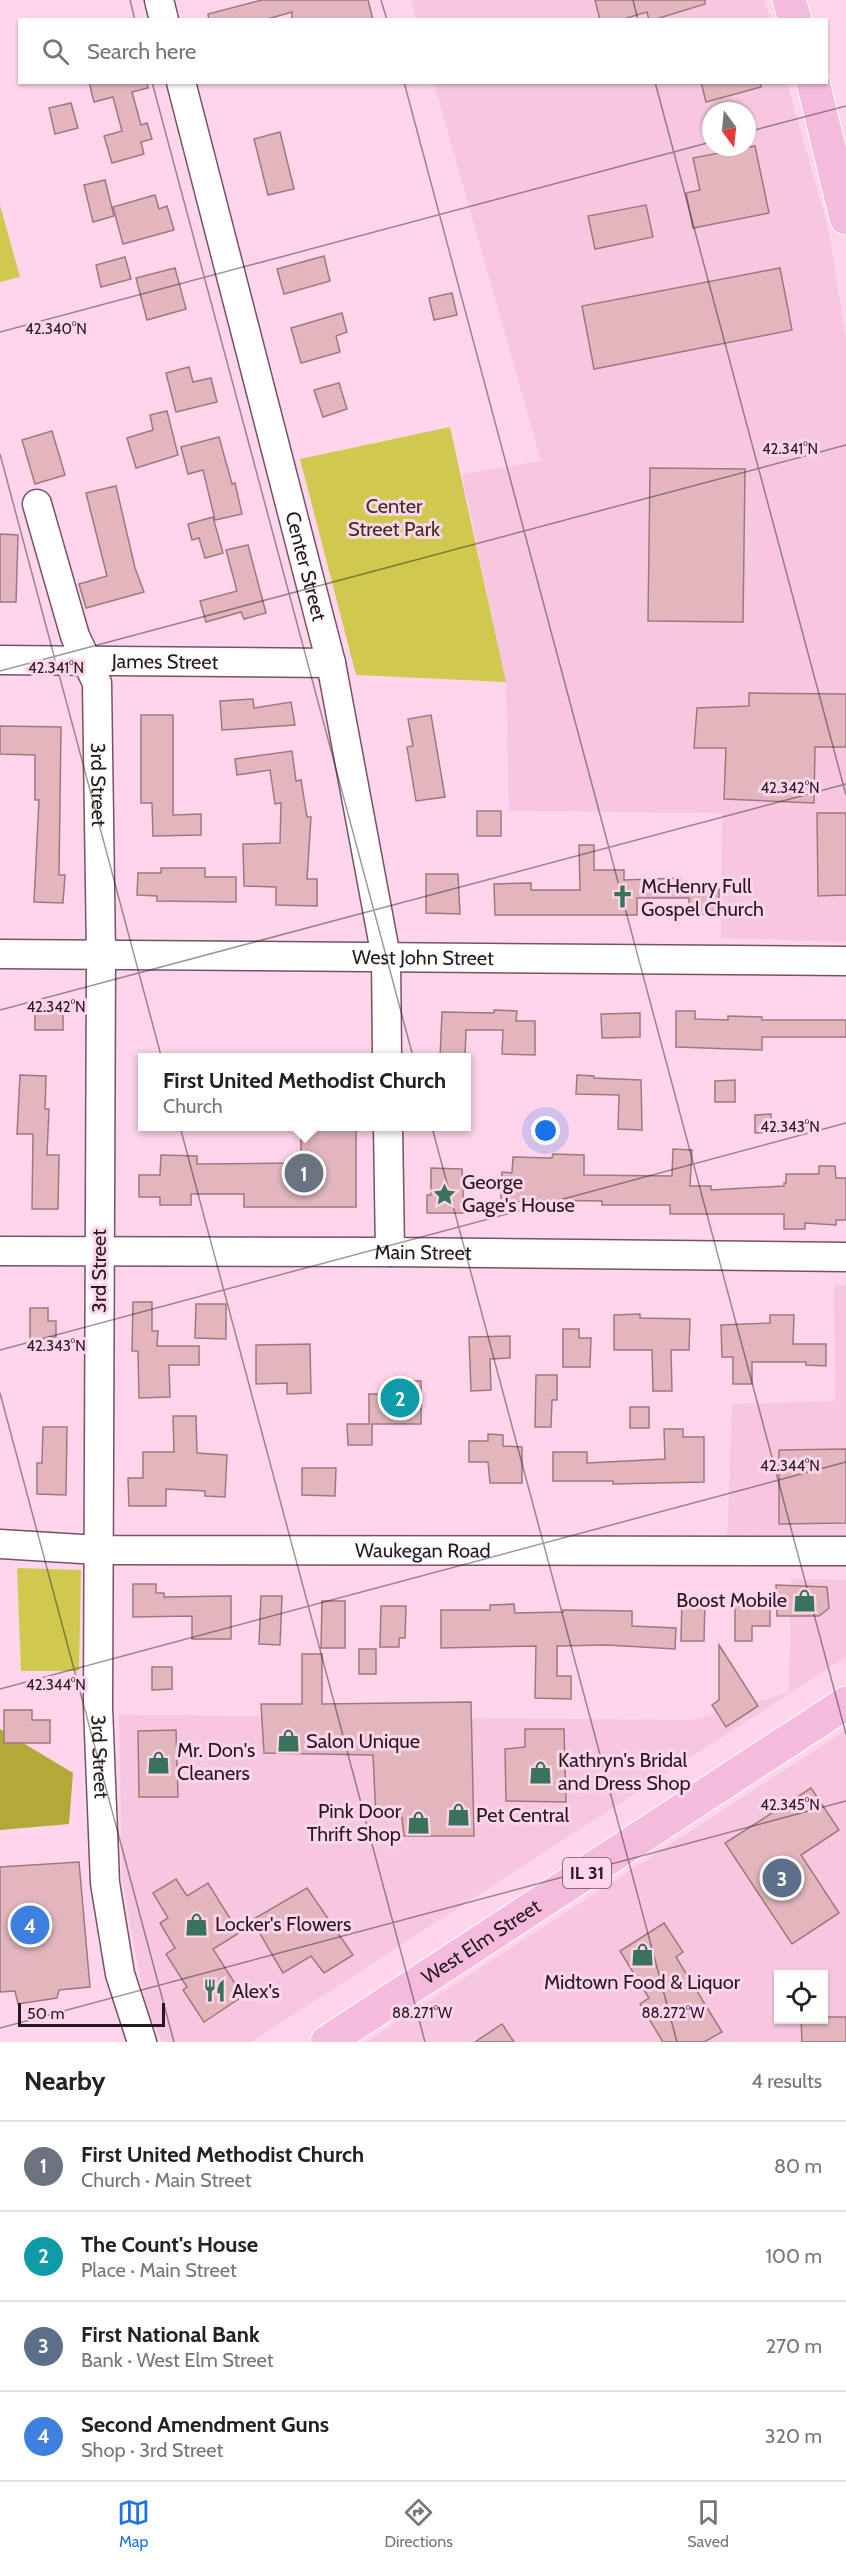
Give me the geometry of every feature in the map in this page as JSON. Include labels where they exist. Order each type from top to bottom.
[{"type":"main road","points":[[789,0],[794,18]]},
{"type":"main road","points":[[813,84],[846,218]]},
{"type":"main road","name":"West Elm Street","points":[[327,2042],[846,1702]]},
{"type":"main road","points":[[810,1726],[846,1723]]},
{"type":"street","points":[[159,0],[164,18]]},
{"type":"street","name":"Center Street","points":[[182,84],[331,663],[386,957],[387,1053]]},
{"type":"street","name":"3rd Street","points":[[37,504],[75,636],[97,683],[100,955],[98,1707],[105,1883],[120,1974],[142,2042]]},
{"type":"street","name":"James Street","points":[[0,660],[331,663]]},
{"type":"street","name":"West John Street","points":[[0,954],[846,960]]},
{"type":"street","points":[[388,1131],[390,1251]]},
{"type":"street","name":"Main Street","points":[[0,1251],[390,1251],[846,1257]]},
{"type":"street","name":"Waukegan Road","points":[[0,1544],[98,1550],[846,1551]]},
{"type":"shaded area","points":[[411,0],[764,0],[770,18],[416,18]]},
{"type":"shaded area","points":[[434,84],[787,84],[828,227],[846,338],[846,942],[721,938],[722,813],[509,811],[506,682],[462,474],[541,461]]},
{"type":"shaded area","points":[[834,1285],[846,1285],[846,1538],[727,1540],[732,1404],[835,1401]]},
{"type":"shaded area","points":[[791,1579],[846,1580],[846,1657],[251,2042],[163,2042],[147,2012],[122,1881],[119,1715],[694,1720],[789,1692]]},
{"type":"shaded area","points":[[0,1729],[73,1773],[69,1824],[0,1830]]},
{"type":"shaded area","points":[[846,1730],[846,2042],[366,2042]]},
{"type":"green space","points":[[0,205],[20,277],[0,282]]},
{"type":"green space","name":"Center Street Park","points":[[450,427],[506,682],[356,675],[300,459]]},
{"type":"green space","points":[[17,1568],[81,1570],[79,1671],[21,1671]]},
{"type":"building","points":[[262,0],[368,0],[372,18],[292,18],[292,12],[271,18],[209,18],[208,14]]},
{"type":"building","points":[[595,0],[705,0],[705,4],[660,18],[648,18],[647,12],[627,18],[600,18]]},
{"type":"building","points":[[90,84],[147,84],[148,88],[132,92],[141,125],[147,123],[152,139],[141,142],[144,154],[112,163],[104,136],[122,131],[113,97],[94,102]]},
{"type":"building","points":[[702,84],[760,84],[761,87],[706,102]]},
{"type":"building","points":[[71,103],[78,128],[55,134],[49,108]]},
{"type":"building","points":[[280,132],[294,189],[268,195],[254,139]]},
{"type":"building","points":[[756,151],[769,213],[693,228],[686,193],[700,190],[693,158],[756,156]]},
{"type":"building","points":[[105,180],[114,216],[93,222],[84,185]]},
{"type":"building","points":[[155,195],[159,209],[167,206],[174,230],[123,244],[113,207]]},
{"type":"building","points":[[646,205],[653,237],[595,249],[588,216]]},
{"type":"building","points":[[324,256],[330,281],[284,294],[277,269]]},
{"type":"building","points":[[125,257],[131,279],[101,287],[96,265]]},
{"type":"building","points":[[175,268],[186,309],[147,320],[136,278]]},
{"type":"building","points":[[780,268],[792,330],[594,369],[582,306]]},
{"type":"building","points":[[452,293],[457,315],[434,320],[429,298]]},
{"type":"building","points":[[342,313],[347,332],[336,336],[340,352],[301,363],[291,328]]},
{"type":"building","points":[[189,367],[193,382],[211,378],[217,402],[176,412],[166,373]]},
{"type":"building","points":[[339,383],[347,409],[323,417],[314,390]]},
{"type":"building","points":[[167,411],[178,455],[136,468],[127,438],[153,430],[150,415]]},
{"type":"building","points":[[52,431],[65,475],[35,484],[22,440]]},
{"type":"building","points":[[219,437],[232,484],[235,483],[242,514],[215,520],[203,470],[188,474],[181,447]]},
{"type":"building","points":[[650,468],[745,469],[743,622],[648,621]]},
{"type":"building","points":[[116,486],[135,568],[144,592],[86,608],[79,584],[107,576],[86,493]]},
{"type":"building","points":[[213,517],[223,553],[205,558],[199,538],[192,540],[188,524]]},
{"type":"building","points":[[0,534],[18,535],[16,602],[0,602]]},
{"type":"building","points":[[248,545],[266,613],[244,619],[241,612],[206,622],[200,601],[237,591],[226,550]]},
{"type":"building","points":[[749,693],[846,694],[846,747],[815,747],[814,803],[724,799],[726,748],[694,748],[697,708],[749,706]]},
{"type":"building","points":[[253,699],[254,708],[291,702],[295,725],[222,730],[220,701]]},
{"type":"building","points":[[141,715],[173,715],[173,815],[201,814],[201,835],[153,836],[152,803],[141,803]]},
{"type":"building","points":[[431,715],[445,797],[416,801],[407,747],[413,746],[408,719]]},
{"type":"building","points":[[0,726],[61,727],[59,875],[65,875],[63,903],[34,902],[39,800],[35,800],[35,755],[0,754]]},
{"type":"building","points":[[292,751],[296,781],[301,780],[307,817],[311,817],[307,879],[317,879],[317,906],[276,905],[276,887],[244,886],[243,844],[280,843],[281,803],[275,804],[270,770],[237,775],[235,759]]},
{"type":"building","points":[[477,811],[501,811],[501,836],[477,836]]},
{"type":"building","points":[[817,813],[846,813],[846,895],[818,896]]},
{"type":"building","points":[[579,845],[594,845],[594,870],[624,870],[624,880],[681,878],[681,883],[703,882],[703,889],[719,889],[719,914],[689,914],[689,898],[637,898],[637,915],[495,915],[494,884],[531,883],[531,890],[580,890]]},
{"type":"building","points":[[161,868],[205,868],[205,877],[236,877],[236,902],[157,901],[157,896],[137,895],[138,873],[161,873]]},
{"type":"building","points":[[426,874],[458,874],[460,914],[426,913]]},
{"type":"building","points":[[35,1007],[63,1007],[63,1030],[35,1030]]},
{"type":"building","points":[[494,1010],[517,1011],[516,1021],[535,1021],[535,1055],[502,1054],[503,1030],[466,1030],[465,1053],[440,1053],[442,1012],[494,1013]]},
{"type":"building","points":[[676,1011],[695,1011],[695,1019],[728,1020],[728,1016],[762,1017],[762,1020],[846,1020],[846,1037],[762,1037],[762,1050],[676,1047]]},
{"type":"building","points":[[640,1013],[640,1037],[602,1038],[601,1014]]},
{"type":"building","points":[[20,1075],[46,1076],[45,1109],[49,1109],[47,1155],[59,1155],[58,1209],[32,1209],[33,1134],[17,1134]]},
{"type":"building","points":[[577,1075],[641,1080],[642,1130],[618,1129],[619,1095],[576,1094]]},
{"type":"building","points":[[735,1080],[735,1102],[715,1102],[715,1081]]},
{"type":"building","points":[[771,1114],[771,1132],[755,1133],[755,1115]]},
{"type":"building","points":[[301,1131],[356,1131],[356,1207],[244,1207],[244,1194],[191,1194],[191,1205],[160,1205],[160,1197],[139,1197],[139,1175],[160,1175],[161,1155],[197,1156],[197,1164],[301,1163]]},
{"type":"building","points":[[673,1149],[692,1150],[690,1186],[711,1186],[711,1190],[784,1186],[786,1174],[819,1174],[819,1166],[835,1166],[836,1178],[846,1178],[846,1220],[836,1220],[836,1225],[805,1223],[805,1229],[784,1229],[784,1214],[670,1214],[670,1205],[602,1205],[602,1201],[501,1201],[502,1172],[512,1173],[513,1157],[552,1158],[553,1154],[584,1155],[584,1175],[672,1176]]},
{"type":"building","points":[[431,1168],[462,1169],[464,1213],[427,1213],[427,1195],[431,1195]]},
{"type":"building","points":[[133,1302],[152,1302],[152,1331],[158,1331],[157,1346],[199,1346],[199,1365],[169,1365],[170,1397],[139,1398],[138,1351],[132,1351]]},
{"type":"building","points":[[196,1304],[226,1304],[226,1339],[195,1338]]},
{"type":"building","points":[[30,1308],[48,1308],[48,1321],[56,1321],[56,1337],[48,1337],[48,1350],[30,1350]]},
{"type":"building","points":[[640,1314],[640,1318],[690,1319],[689,1350],[671,1350],[672,1391],[653,1391],[652,1350],[614,1350],[614,1315]]},
{"type":"building","points":[[770,1315],[794,1315],[793,1344],[826,1344],[826,1366],[806,1365],[806,1362],[752,1362],[752,1384],[733,1384],[733,1357],[722,1357],[721,1325],[770,1323]]},
{"type":"building","points":[[563,1329],[579,1329],[579,1338],[591,1338],[590,1367],[563,1367]]},
{"type":"building","points":[[510,1336],[510,1358],[490,1359],[491,1390],[471,1391],[469,1337]]},
{"type":"building","points":[[310,1344],[311,1393],[287,1394],[287,1383],[256,1384],[256,1345]]},
{"type":"building","points":[[536,1375],[557,1375],[557,1400],[552,1400],[551,1427],[535,1427]]},
{"type":"building","points":[[395,1381],[421,1381],[421,1424],[372,1424],[372,1445],[348,1445],[347,1424],[369,1424],[369,1394],[395,1394]]},
{"type":"building","points":[[630,1407],[649,1407],[649,1428],[630,1428]]},
{"type":"building","points":[[173,1416],[196,1416],[197,1453],[227,1455],[225,1497],[205,1496],[205,1491],[166,1489],[166,1506],[129,1506],[128,1478],[143,1478],[143,1452],[174,1452]]},
{"type":"building","points":[[43,1427],[67,1427],[66,1495],[37,1494],[37,1463],[42,1463]]},
{"type":"building","points":[[664,1429],[683,1429],[683,1437],[704,1437],[704,1482],[613,1484],[613,1481],[553,1481],[553,1452],[587,1452],[587,1463],[665,1459]]},
{"type":"building","points":[[488,1434],[503,1435],[503,1446],[522,1447],[522,1483],[490,1483],[488,1462],[469,1462],[469,1441],[488,1441]]},
{"type":"building","points":[[846,1449],[846,1523],[779,1524],[779,1450]]},
{"type":"building","points":[[302,1468],[336,1468],[335,1496],[302,1495]]},
{"type":"building","points":[[133,1584],[156,1584],[156,1593],[164,1593],[164,1597],[231,1596],[231,1639],[192,1639],[192,1616],[133,1617]]},
{"type":"building","points":[[776,1585],[827,1587],[829,1608],[819,1616],[777,1616]]},
{"type":"building","points":[[261,1596],[282,1596],[280,1645],[259,1644]]},
{"type":"building","points":[[682,1598],[705,1598],[704,1641],[681,1641]]},
{"type":"building","points":[[322,1601],[345,1601],[345,1648],[321,1648]]},
{"type":"building","points":[[514,1604],[515,1613],[563,1612],[563,1610],[632,1611],[632,1626],[676,1628],[675,1649],[607,1645],[557,1646],[557,1676],[571,1676],[571,1699],[535,1698],[536,1646],[441,1648],[441,1610],[490,1610],[490,1605]]},
{"type":"building","points":[[735,1605],[770,1606],[770,1626],[752,1626],[752,1641],[735,1641]]},
{"type":"building","points":[[381,1606],[406,1606],[405,1638],[399,1638],[399,1647],[380,1647]]},
{"type":"building","points":[[719,1645],[758,1706],[726,1727],[712,1705],[719,1700]]},
{"type":"building","points":[[359,1649],[376,1649],[376,1674],[359,1674]]},
{"type":"building","points":[[302,1654],[322,1654],[322,1704],[471,1702],[474,1836],[404,1836],[402,1818],[376,1818],[373,1755],[264,1753],[261,1704],[302,1704]]},
{"type":"building","points":[[152,1667],[172,1667],[172,1689],[152,1690]]},
{"type":"building","points":[[4,1710],[32,1710],[32,1720],[50,1720],[50,1743],[4,1743]]},
{"type":"building","points":[[525,1729],[564,1729],[566,1802],[506,1801],[505,1749],[525,1747]]},
{"type":"building","points":[[176,1730],[178,1797],[139,1797],[138,1731]]},
{"type":"building","points":[[811,1788],[839,1830],[801,1855],[839,1913],[792,1944],[725,1843]]},
{"type":"building","points":[[79,1862],[90,1987],[59,1990],[57,1998],[18,2004],[15,1991],[0,1992],[0,1867]]},
{"type":"building","points":[[176,1879],[187,1896],[208,1883],[239,1933],[213,1949],[243,1996],[204,2022],[183,1990],[187,1987],[166,1954],[175,1948],[160,1923],[168,1918],[153,1893]]},
{"type":"building","points":[[307,1888],[353,1955],[324,1973],[311,1956],[283,1973],[252,1920]]},
{"type":"building","points":[[664,1923],[683,1952],[676,1957],[722,2032],[704,2042],[663,2042],[640,2004],[649,1998],[620,1951]]},
{"type":"building","points":[[828,2017],[846,2017],[846,2042],[802,2042],[801,2024],[828,2024]]},
{"type":"building","points":[[502,2024],[514,2042],[475,2042]]},
{"type":"place","name":"McHenry Full Gospel Church","points":[[623,897]]},
{"type":"place","name":"First United Methodist Church","points":[[304,1173]]},
{"type":"place","name":"George Gage's House","points":[[444,1194]]},
{"type":"place","name":"The Count's House","points":[[400,1398]]},
{"type":"place","name":"Boost Mobile","points":[[805,1600]]},
{"type":"place","name":"Salon Unique","points":[[288,1741]]},
{"type":"place","name":"Mr. Don's Cleaners","points":[[159,1762]]},
{"type":"place","name":"Kathryn's Bridal and Dress Shop","points":[[540,1772]]},
{"type":"place","name":"Pet Central","points":[[458,1815]]},
{"type":"place","name":"Pink Door Thrift Shop","points":[[419,1823]]},
{"type":"place","name":"First National Bank","points":[[782,1878]]},
{"type":"place","name":"Locker's Flowers","points":[[197,1924]]},
{"type":"place","name":"Second Amendment Guns","points":[[30,1925]]},
{"type":"place","name":"Midtown Food & Liquor","points":[[642,1954]]},
{"type":"place","name":"Alex's","points":[[214,1991]]}]
